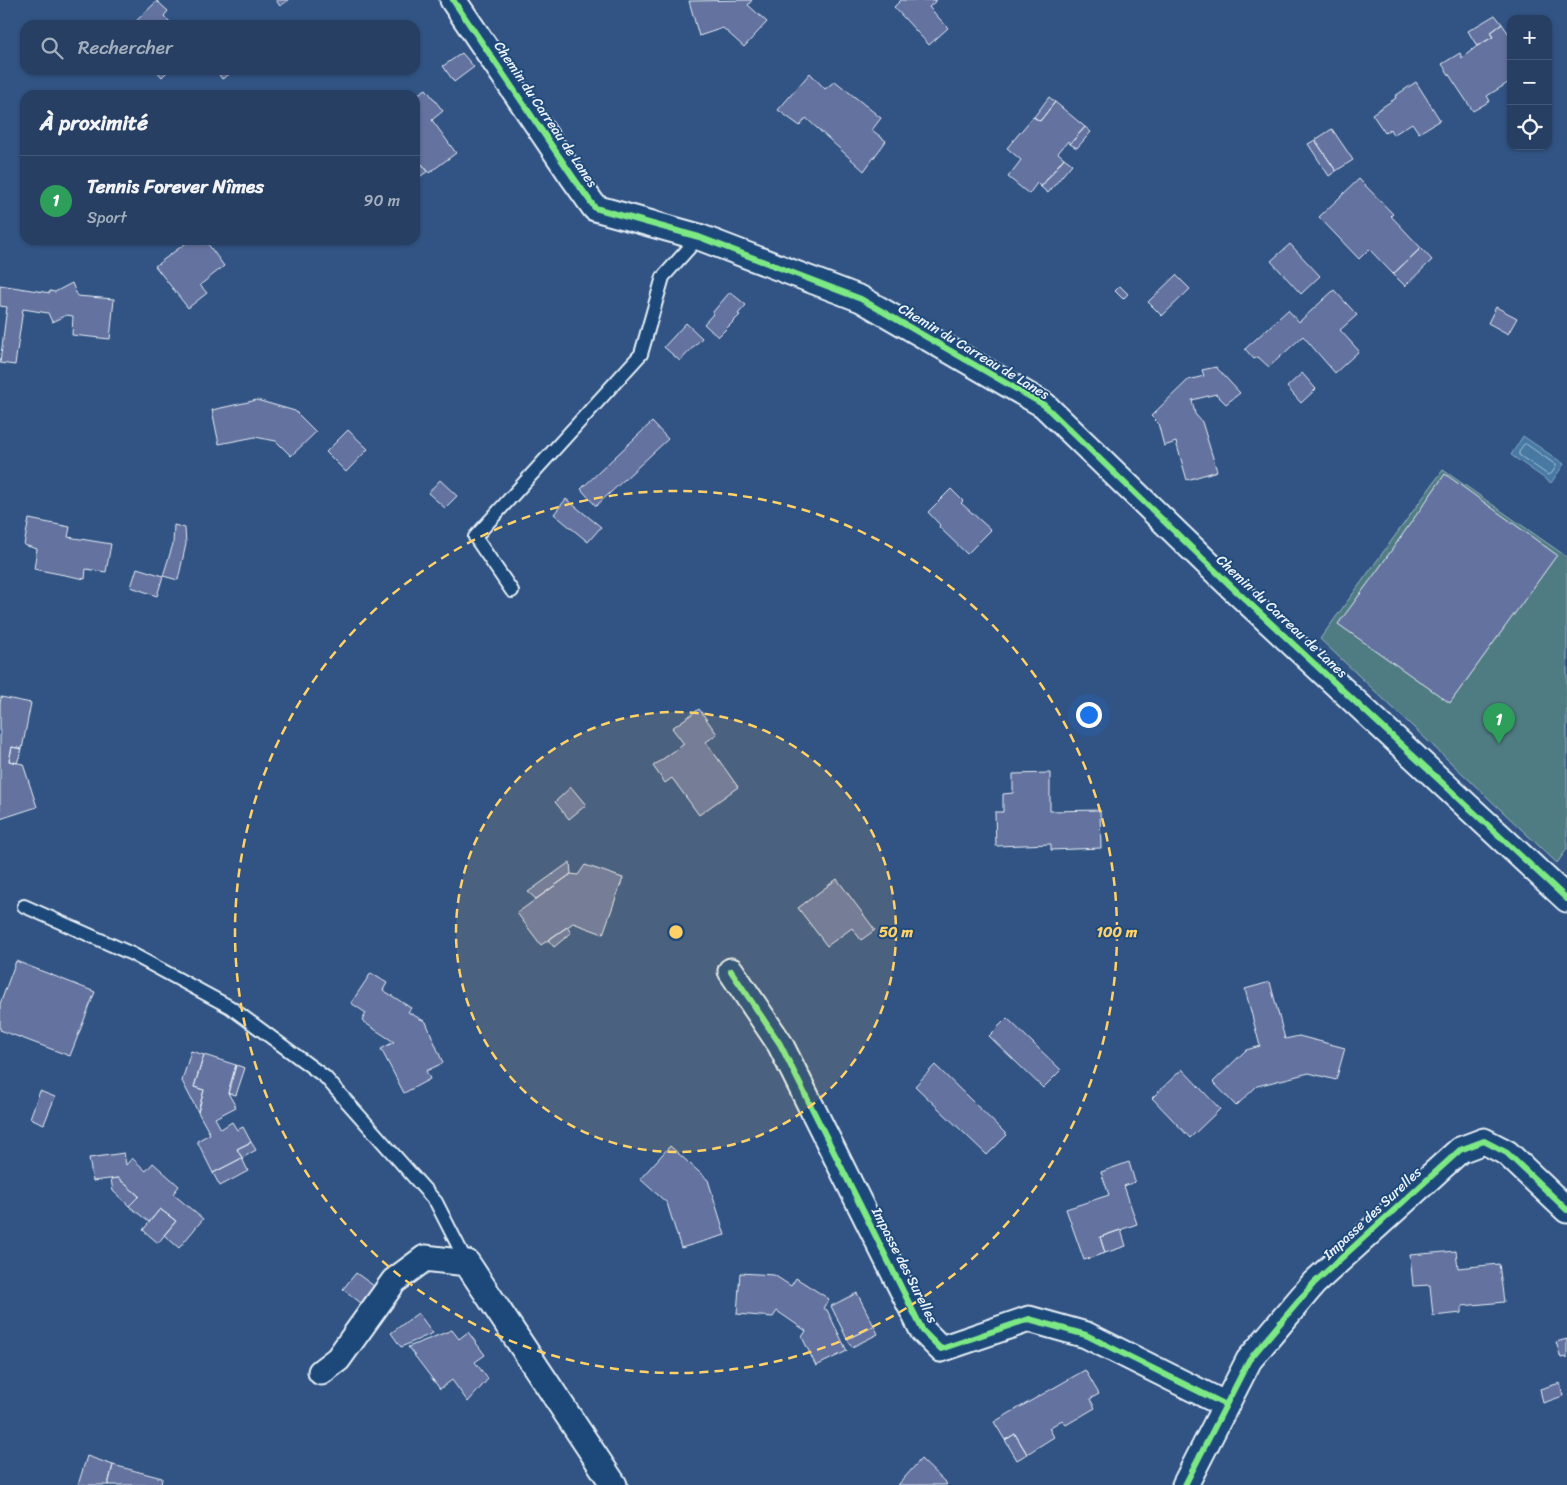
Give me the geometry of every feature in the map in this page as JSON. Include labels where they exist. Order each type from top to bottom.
[{"type":"street","name":"Chemin du Carreau de Lanes","points":[[453,0],[572,178],[595,208],[699,237],[861,299],[1044,405],[1233,588],[1564,890]]},
{"type":"street","name":"Impasse des Surelles","points":[[731,971],[780,1044],[923,1331],[941,1349],[1028,1319],[1086,1335],[1226,1405]]},
{"type":"street","name":"Impasse des Surelles","points":[[1184,1485],[1249,1360],[1314,1283],[1460,1150],[1484,1141],[1507,1153],[1567,1210]]},
{"type":"street","points":[[321,1372],[338,1359],[394,1281],[410,1269],[425,1258],[468,1263],[614,1485]]},
{"type":"lane","points":[[512,591],[475,536],[641,354],[663,277],[699,237]]},
{"type":"lane","points":[[24,906],[132,954],[230,1007],[325,1077],[436,1202],[468,1263]]},
{"type":"green space","points":[[1443,470],[1567,557],[1567,849],[1557,863],[1320,639]]},
{"type":"water","points":[[1523,436],[1564,464],[1551,483],[1511,455]]},
{"type":"building","points":[[276,0],[289,0],[280,6]]},
{"type":"building","points":[[752,0],[748,5],[767,22],[744,47],[723,28],[699,36],[689,1]]},
{"type":"building","points":[[901,0],[937,0],[929,7],[948,28],[929,45],[894,7]]},
{"type":"building","points":[[157,1],[168,11],[164,16],[168,20],[137,20]]},
{"type":"building","points":[[1495,15],[1502,24],[1490,33],[1493,37],[1477,46],[1468,31]]},
{"type":"building","points":[[1502,24],[1507,31],[1507,84],[1487,96],[1490,101],[1473,111],[1442,64],[1460,53],[1462,58],[1477,46],[1493,37],[1490,33]]},
{"type":"building","points":[[462,53],[474,67],[454,82],[443,66]]},
{"type":"building","points":[[810,73],[825,89],[835,81],[881,118],[872,130],[886,141],[864,171],[806,118],[800,126],[778,110]]},
{"type":"building","points":[[219,75],[228,75],[222,79]]},
{"type":"building","points":[[1416,82],[1440,120],[1419,133],[1412,123],[1393,135],[1390,129],[1385,133],[1372,114]]},
{"type":"building","points":[[426,89],[443,111],[432,120],[456,153],[429,173],[422,164],[420,165],[420,93]]},
{"type":"building","points":[[1049,97],[1055,102],[1040,121],[1034,117]]},
{"type":"building","points":[[1055,102],[1085,127],[1070,144],[1068,141],[1058,153],[1064,158],[1041,187],[1037,183],[1029,194],[1008,177],[1021,160],[1007,148],[1033,117],[1040,121]]},
{"type":"building","points":[[1085,127],[1091,132],[1077,148],[1070,144]]},
{"type":"building","points":[[1332,129],[1353,160],[1336,171],[1315,140]]},
{"type":"building","points":[[1315,140],[1336,171],[1329,176],[1308,144]]},
{"type":"building","points":[[1064,158],[1072,164],[1048,193],[1041,187]]},
{"type":"building","points":[[422,164],[428,171],[420,177],[420,165]]},
{"type":"building","points":[[1359,179],[1393,214],[1391,216],[1421,248],[1393,274],[1369,249],[1359,259],[1319,217]]},
{"type":"building","points":[[1290,244],[1320,276],[1301,294],[1271,261]]},
{"type":"building","points":[[183,245],[209,245],[224,266],[200,285],[207,293],[188,308],[155,266]]},
{"type":"building","points":[[1421,248],[1432,260],[1405,286],[1393,274]]},
{"type":"building","points":[[1176,275],[1190,289],[1162,316],[1148,302]]},
{"type":"building","points":[[72,283],[77,296],[114,299],[110,339],[72,335],[73,316],[66,315],[52,322],[48,313],[23,309],[15,365],[0,363],[7,307],[0,306],[0,285],[50,293],[50,291],[55,292]]},
{"type":"building","points":[[1120,286],[1128,294],[1123,299],[1115,291]]},
{"type":"building","points":[[1334,290],[1357,315],[1340,330],[1359,351],[1335,373],[1303,336],[1269,367],[1258,357],[1254,359],[1245,349],[1288,310],[1299,322]]},
{"type":"building","points":[[730,292],[746,305],[738,314],[740,315],[718,337],[704,324]]},
{"type":"building","points":[[1496,307],[1517,318],[1508,334],[1488,323]]},
{"type":"building","points":[[686,323],[702,338],[680,361],[664,347]]},
{"type":"building","points":[[1216,367],[1240,393],[1226,404],[1216,394],[1192,400],[1195,414],[1202,422],[1217,471],[1187,480],[1176,442],[1164,446],[1158,423],[1151,416],[1188,380],[1204,376],[1202,370]]},
{"type":"building","points":[[1302,373],[1316,389],[1301,403],[1287,387]]},
{"type":"building","points":[[257,400],[295,411],[316,432],[291,456],[276,441],[255,437],[219,444],[212,410]]},
{"type":"building","points":[[652,422],[668,439],[596,506],[581,489]]},
{"type":"building","points":[[348,430],[368,449],[346,472],[326,452]]},
{"type":"building","points":[[1445,474],[1557,555],[1450,703],[1338,624]]},
{"type":"building","points":[[440,480],[457,496],[445,508],[428,493]]},
{"type":"building","points":[[951,489],[963,501],[961,503],[991,530],[967,554],[939,527],[940,525],[928,512]]},
{"type":"building","points":[[566,499],[601,527],[588,542],[554,514]]},
{"type":"building","points":[[29,519],[70,527],[68,537],[111,544],[106,572],[86,569],[85,579],[34,569],[37,549],[24,545]]},
{"type":"building","points":[[174,525],[185,528],[186,544],[178,580],[163,576],[173,544]]},
{"type":"building","points":[[137,568],[163,576],[157,596],[131,587]]},
{"type":"building","points":[[1,697],[31,703],[22,749],[12,747],[9,761],[23,764],[37,807],[0,819],[0,704]]},
{"type":"building","points":[[699,709],[717,734],[706,742],[738,787],[699,815],[672,778],[665,783],[653,766],[684,744],[672,728]]},
{"type":"building","points":[[12,747],[22,749],[17,763],[9,761]]},
{"type":"building","points":[[1050,773],[1050,811],[1100,810],[1101,848],[1051,850],[1051,844],[996,846],[995,812],[1003,812],[1003,794],[1013,793],[1013,774]]},
{"type":"building","points":[[571,787],[586,805],[569,819],[555,802]]},
{"type":"building","points":[[570,862],[571,874],[536,899],[528,892]]},
{"type":"building","points":[[585,865],[623,878],[603,934],[573,923],[541,945],[517,913],[571,874],[578,875]]},
{"type":"building","points":[[837,879],[875,930],[861,940],[852,928],[827,946],[798,908]]},
{"type":"building","points":[[567,927],[571,933],[554,947],[548,940]]},
{"type":"building","points":[[16,961],[95,992],[70,1056],[0,1030],[0,1004]]},
{"type":"building","points":[[371,973],[387,983],[383,990],[411,1008],[408,1012],[426,1022],[443,1063],[426,1071],[430,1079],[404,1093],[381,1049],[394,1042],[362,1021],[366,1013],[351,1003]]},
{"type":"building","points":[[1270,982],[1285,1039],[1299,1036],[1345,1048],[1336,1080],[1309,1073],[1257,1086],[1236,1106],[1213,1082],[1246,1050],[1260,1046],[1245,989]]},
{"type":"building","points":[[1007,1018],[1061,1070],[1043,1088],[989,1036]]},
{"type":"building","points":[[191,1051],[204,1055],[194,1087],[204,1090],[198,1112],[182,1081]]},
{"type":"building","points":[[204,1055],[236,1065],[228,1093],[236,1107],[215,1118],[221,1129],[232,1122],[237,1130],[243,1127],[251,1142],[237,1149],[242,1158],[213,1173],[197,1141],[210,1134],[198,1112],[204,1090],[194,1087]]},
{"type":"building","points":[[236,1065],[245,1068],[236,1095],[228,1093]]},
{"type":"building","points":[[935,1065],[1007,1135],[987,1155],[915,1086]]},
{"type":"building","points":[[1182,1069],[1220,1109],[1190,1138],[1152,1098]]},
{"type":"building","points":[[40,1091],[55,1097],[44,1124],[30,1118]]},
{"type":"building","points":[[251,1142],[256,1150],[242,1158],[237,1149]]},
{"type":"building","points":[[670,1146],[708,1180],[725,1235],[681,1248],[667,1203],[640,1179]]},
{"type":"building","points":[[124,1153],[126,1165],[132,1158],[146,1171],[153,1163],[179,1186],[173,1194],[203,1219],[179,1248],[164,1235],[176,1221],[160,1209],[149,1222],[129,1206],[139,1196],[118,1178],[93,1181],[89,1158]]},
{"type":"building","points":[[242,1158],[248,1171],[220,1186],[213,1173]]},
{"type":"building","points":[[1129,1162],[1135,1182],[1124,1186],[1137,1224],[1100,1237],[1105,1253],[1084,1260],[1066,1209],[1109,1195],[1101,1172]]},
{"type":"building","points":[[118,1178],[139,1196],[129,1206],[113,1191],[111,1179]]},
{"type":"building","points":[[160,1209],[176,1221],[158,1243],[143,1230]]},
{"type":"building","points":[[1121,1230],[1126,1246],[1105,1253],[1100,1237]]},
{"type":"building","points":[[1456,1251],[1458,1268],[1499,1264],[1504,1302],[1462,1306],[1462,1313],[1433,1316],[1430,1285],[1413,1286],[1410,1255]]},
{"type":"building","points":[[356,1273],[374,1286],[361,1303],[343,1289]]},
{"type":"building","points":[[740,1273],[774,1275],[791,1286],[796,1278],[829,1299],[823,1308],[827,1310],[847,1351],[816,1366],[802,1337],[806,1331],[777,1311],[773,1317],[737,1314]]},
{"type":"building","points":[[857,1293],[874,1326],[847,1339],[831,1306]]},
{"type":"building","points":[[418,1313],[433,1333],[401,1347],[391,1333]]},
{"type":"building","points":[[874,1326],[878,1334],[852,1347],[847,1339]]},
{"type":"building","points":[[452,1330],[459,1339],[468,1332],[485,1355],[475,1362],[488,1379],[468,1402],[452,1380],[440,1389],[408,1347]]},
{"type":"building","points":[[1567,1339],[1567,1359],[1566,1357],[1561,1358],[1556,1342]]},
{"type":"building","points":[[1085,1370],[1099,1394],[1090,1399],[1095,1408],[1066,1425],[1062,1420],[1049,1428],[1054,1437],[1027,1454],[1015,1434],[1005,1440],[994,1422]]},
{"type":"building","points":[[1560,1383],[1563,1396],[1543,1403],[1540,1389]]},
{"type":"building","points":[[1015,1434],[1027,1454],[1017,1460],[1005,1440]]},
{"type":"building","points":[[87,1456],[113,1465],[108,1485],[78,1485]]},
{"type":"building","points":[[921,1459],[947,1484],[946,1485],[898,1485]]},
{"type":"building","points":[[113,1465],[162,1478],[161,1485],[108,1485]]},
{"type":"cycle path","points":[[453,0],[595,208],[699,237],[861,299],[1044,405],[1233,588],[1567,899]]},
{"type":"cycle path","points":[[731,971],[780,1044],[923,1331],[941,1349],[1029,1319],[1086,1335],[1226,1405]]},
{"type":"cycle path","points":[[1185,1485],[1249,1360],[1314,1283],[1460,1150],[1484,1141],[1507,1153],[1567,1210]]},
{"type":"place","name":"Tennis Forever Nîmes","points":[[1499,744]]}]
